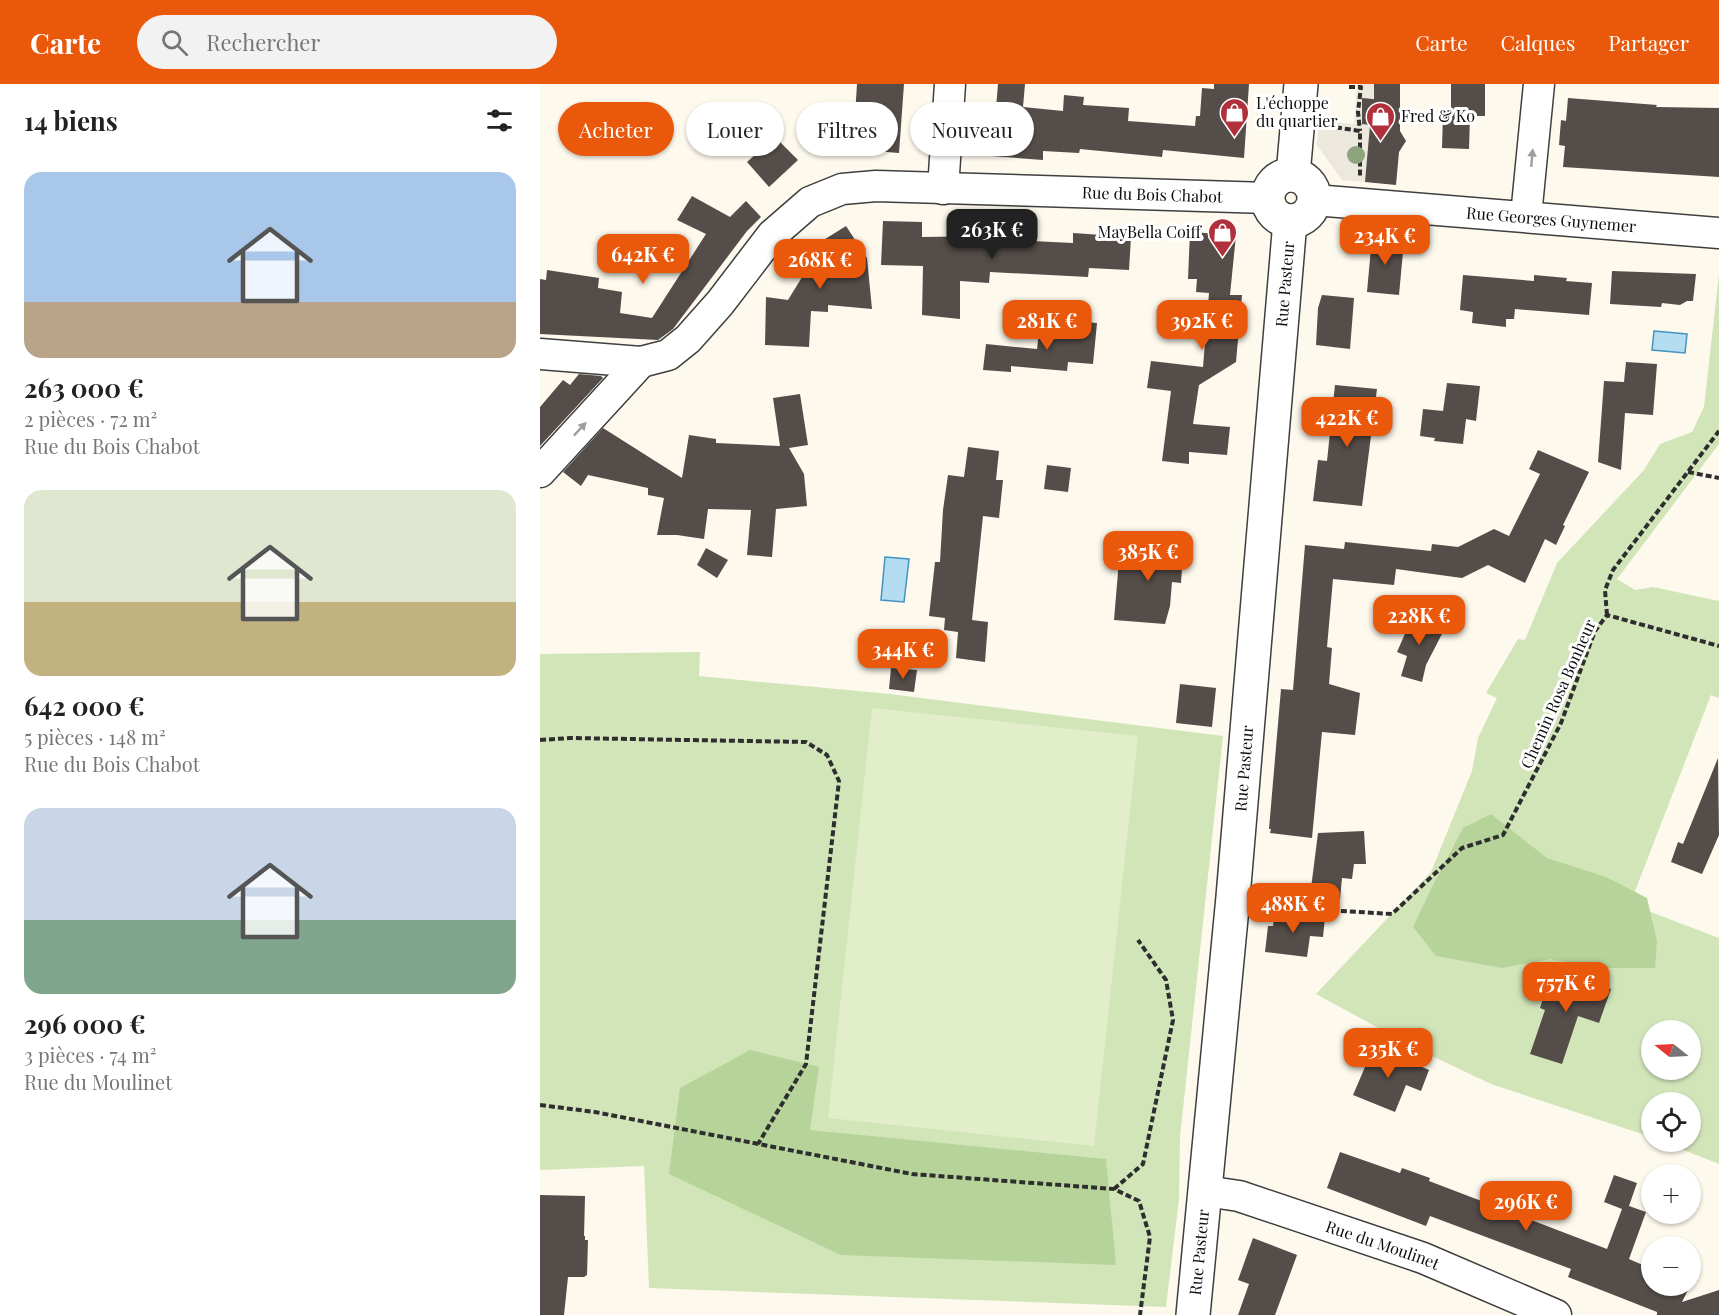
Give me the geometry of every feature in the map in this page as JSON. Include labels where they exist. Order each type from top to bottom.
[{"type":"street","points":[[943,189],[950,84]]},
{"type":"street","points":[[1293,175],[1301,84]]},
{"type":"street","points":[[1526,216],[1539,84]]},
{"type":"street","points":[[1293,175],[1309,184],[1302,211],[1281,219],[1272,212],[1268,191],[1273,182],[1284,176],[1293,175]]},
{"type":"street","name":"Rue du Bois Chabot","points":[[544,361],[641,362],[668,354],[688,339],[720,303],[772,235],[810,202],[842,189],[865,187],[1268,198]]},
{"type":"street","name":"Rue Georges Guynemer","points":[[1302,211],[1526,216],[1719,233]]},
{"type":"street","name":"Rue Pasteur","points":[[1193,1315],[1302,211]]},
{"type":"street","name":"Rue du Bois Chabot","points":[[540,472],[641,362]]},
{"type":"street","name":"Rue du Moulinet","points":[[1205,1191],[1239,1196],[1423,1258],[1556,1315]]},
{"type":"path","points":[[1349,87],[1361,87],[1358,111],[1360,182]]},
{"type":"path","points":[[1319,125],[1360,131]]},
{"type":"path","name":"Chemin Rosa Bonheur","points":[[1233,897],[1250,905],[1392,914],[1462,848],[1503,835],[1561,723],[1595,631],[1607,615],[1605,590],[1613,570],[1719,431]]},
{"type":"path","points":[[1688,472],[1719,478]]},
{"type":"path","name":"Chemin Rosa Bonheur","points":[[1607,615],[1719,646]]},
{"type":"path","points":[[540,740],[570,738],[806,742],[827,755],[839,781],[806,1064],[758,1144]]},
{"type":"path","points":[[1114,1189],[1143,1164],[1173,1020],[1166,980],[1138,940]]},
{"type":"path","points":[[540,1105],[595,1112],[912,1174],[1114,1189],[1138,1201],[1150,1237],[1140,1315]]},
{"type":"green space","points":[[1719,274],[1719,444],[1617,579],[1635,590],[1653,587],[1719,601],[1719,698],[1711,695],[1630,904],[1719,938],[1719,1164],[1688,1152],[1701,1152],[1701,1092],[1641,1092],[1641,1134],[1491,1084],[1415,1048],[1316,994],[1431,872],[1472,771],[1478,738],[1497,698],[1486,693],[1518,639],[1525,640],[1557,563],[1644,470],[1660,444],[1692,432],[1704,407]]},
{"type":"green space","points":[[700,652],[699,676],[890,694],[1223,736],[1180,1137],[1179,1199],[1166,1307],[649,1288],[644,1166],[540,1170],[540,654]]},
{"type":"green space","points":[[872,708],[1138,736],[1094,1146],[828,1118]]},
{"type":"green space","points":[[1491,814],[1547,858],[1606,877],[1647,898],[1657,941],[1655,968],[1602,968],[1550,959],[1502,968],[1436,956],[1413,927],[1463,828]]},
{"type":"green space","points":[[750,1050],[819,1067],[810,1130],[1106,1159],[1116,1265],[841,1255],[669,1174],[680,1088]]},
{"type":"shaded area","points":[[1357,84],[1374,84],[1374,98],[1362,99],[1362,124],[1374,125],[1365,182],[1342,180],[1316,144],[1320,121],[1354,124]]},
{"type":"water","points":[[1654,331],[1687,334],[1685,353],[1652,350]]},
{"type":"water","points":[[885,557],[909,559],[904,602],[881,600]]},
{"type":"building","points":[[857,84],[904,84],[899,153],[898,102],[856,102]]},
{"type":"building","points":[[998,84],[1025,84],[1023,102],[996,102]]},
{"type":"building","points":[[1214,84],[1249,84],[1244,158],[1163,150],[1162,157],[1080,149],[1079,153],[1043,151],[1043,160],[992,156],[1034,156],[1034,108],[1063,111],[1064,95],[1084,97],[1083,105],[1129,108],[1128,121],[1195,126],[1196,116],[1200,116],[1202,88],[1214,89]]},
{"type":"building","points":[[1374,84],[1400,84],[1400,131],[1406,141],[1399,152],[1396,185],[1365,182],[1370,125],[1362,124],[1362,98],[1374,99]]},
{"type":"building","points":[[1451,84],[1485,84],[1485,116],[1470,116],[1469,149],[1442,148],[1443,114],[1451,114]]},
{"type":"building","points":[[1568,98],[1657,105],[1656,107],[1719,108],[1719,177],[1563,167],[1565,146],[1559,145],[1561,120],[1566,121]]},
{"type":"building","points":[[784,146],[798,160],[769,187],[747,162],[754,156],[784,156]]},
{"type":"building","points":[[692,196],[730,217],[746,201],[761,217],[747,231],[673,329],[658,340],[540,334],[540,279],[546,280],[547,270],[599,278],[598,288],[622,292],[620,313],[652,318],[706,234],[677,220]]},
{"type":"building","points":[[883,221],[922,222],[922,237],[992,236],[992,239],[1073,243],[1073,233],[1131,237],[1129,270],[1089,268],[1088,277],[990,272],[989,283],[960,281],[960,319],[922,315],[923,266],[881,265]]},
{"type":"building","points":[[846,226],[867,258],[872,309],[828,305],[828,312],[811,311],[809,347],[765,345],[766,297],[788,300],[807,269],[798,256]]},
{"type":"building","points":[[1190,232],[1236,235],[1230,295],[1242,295],[1236,362],[1199,385],[1193,424],[1230,427],[1227,455],[1189,452],[1189,464],[1162,461],[1171,391],[1147,388],[1151,361],[1203,367],[1209,293],[1196,292],[1197,279],[1188,279]]},
{"type":"building","points":[[1372,237],[1404,241],[1399,295],[1367,292]]},
{"type":"building","points":[[1612,271],[1696,274],[1693,301],[1680,305],[1662,303],[1661,307],[1610,304]]},
{"type":"building","points":[[1463,275],[1534,281],[1534,275],[1592,283],[1589,315],[1515,309],[1514,319],[1506,319],[1506,327],[1472,323],[1473,312],[1460,310]]},
{"type":"building","points":[[1322,295],[1354,298],[1350,349],[1316,345],[1318,308]]},
{"type":"building","points":[[1069,321],[1097,323],[1093,364],[1068,362],[1067,371],[1011,366],[1011,372],[983,370],[986,344],[1037,349],[1039,333],[1068,335]]},
{"type":"building","points":[[1626,362],[1657,364],[1653,415],[1625,413],[1621,470],[1598,462],[1604,381],[1624,382]]},
{"type":"building","points":[[579,374],[603,378],[540,446],[540,407],[563,380],[570,385]]},
{"type":"building","points":[[1447,383],[1480,386],[1476,421],[1466,419],[1463,444],[1434,441],[1435,438],[1420,436],[1423,409],[1443,411]]},
{"type":"building","points":[[1335,385],[1377,389],[1362,506],[1313,501],[1318,460],[1327,461]]},
{"type":"building","points":[[800,394],[808,445],[789,448],[804,474],[807,506],[776,509],[772,557],[747,555],[751,510],[708,509],[704,539],[657,535],[664,498],[648,495],[648,488],[588,475],[581,486],[563,472],[603,428],[682,478],[689,435],[716,439],[716,443],[780,446],[773,398]]},
{"type":"building","points":[[968,447],[999,451],[996,480],[1003,480],[999,518],[983,516],[972,620],[988,622],[985,662],[956,658],[958,632],[944,630],[945,618],[929,616],[935,562],[940,562],[948,475],[964,477]]},
{"type":"building","points":[[1538,450],[1589,472],[1563,525],[1565,526],[1556,545],[1545,539],[1525,583],[1488,565],[1462,578],[1396,569],[1394,585],[1333,579],[1327,647],[1332,648],[1329,684],[1360,693],[1355,735],[1322,732],[1312,838],[1270,833],[1281,689],[1293,690],[1305,545],[1344,549],[1345,542],[1431,551],[1432,544],[1458,547],[1494,529],[1509,536],[1540,474],[1529,469]]},
{"type":"building","points":[[1047,465],[1071,468],[1068,492],[1044,489]]},
{"type":"building","points":[[1155,538],[1184,540],[1181,583],[1172,582],[1170,606],[1165,624],[1114,620],[1120,548],[1154,551]]},
{"type":"building","points":[[706,548],[728,560],[717,578],[697,565]]},
{"type":"building","points":[[1414,613],[1445,628],[1426,665],[1422,682],[1401,676],[1407,656],[1397,652]]},
{"type":"building","points":[[891,668],[917,670],[914,692],[889,689]]},
{"type":"building","points":[[1180,684],[1216,688],[1212,727],[1176,723]]},
{"type":"building","points":[[1718,758],[1719,835],[1702,874],[1671,862],[1678,842],[1683,844]]},
{"type":"building","points":[[1364,831],[1366,864],[1354,864],[1352,879],[1342,878],[1340,899],[1310,896],[1318,833]]},
{"type":"building","points":[[1275,912],[1325,917],[1323,937],[1310,936],[1307,957],[1265,952],[1268,926],[1273,926]]},
{"type":"building","points":[[1553,969],[1611,989],[1599,1023],[1578,1016],[1562,1064],[1530,1054],[1545,1010],[1540,1008]]},
{"type":"building","points":[[1374,1046],[1429,1070],[1421,1091],[1406,1085],[1395,1112],[1353,1095]]},
{"type":"building","points":[[1340,1152],[1400,1173],[1402,1168],[1430,1178],[1429,1181],[1607,1249],[1622,1209],[1604,1202],[1614,1175],[1637,1183],[1629,1206],[1641,1210],[1642,1224],[1629,1259],[1641,1264],[1641,1296],[1685,1296],[1682,1302],[1719,1290],[1719,1315],[1657,1315],[1657,1312],[1568,1277],[1571,1269],[1430,1216],[1426,1226],[1327,1188]]},
{"type":"building","points":[[540,1195],[585,1196],[584,1236],[585,1240],[588,1240],[587,1275],[568,1277],[564,1315],[540,1315]]},
{"type":"building","points":[[1253,1238],[1297,1255],[1275,1315],[1238,1315],[1249,1284],[1238,1280]]},
{"type":"place","name":"L'échoppe du quartier","points":[[1235,138]]},
{"type":"place","name":"Fred & Ko","points":[[1380,142]]},
{"type":"place","name":"MayBella Coiff","points":[[1222,258]]}]
